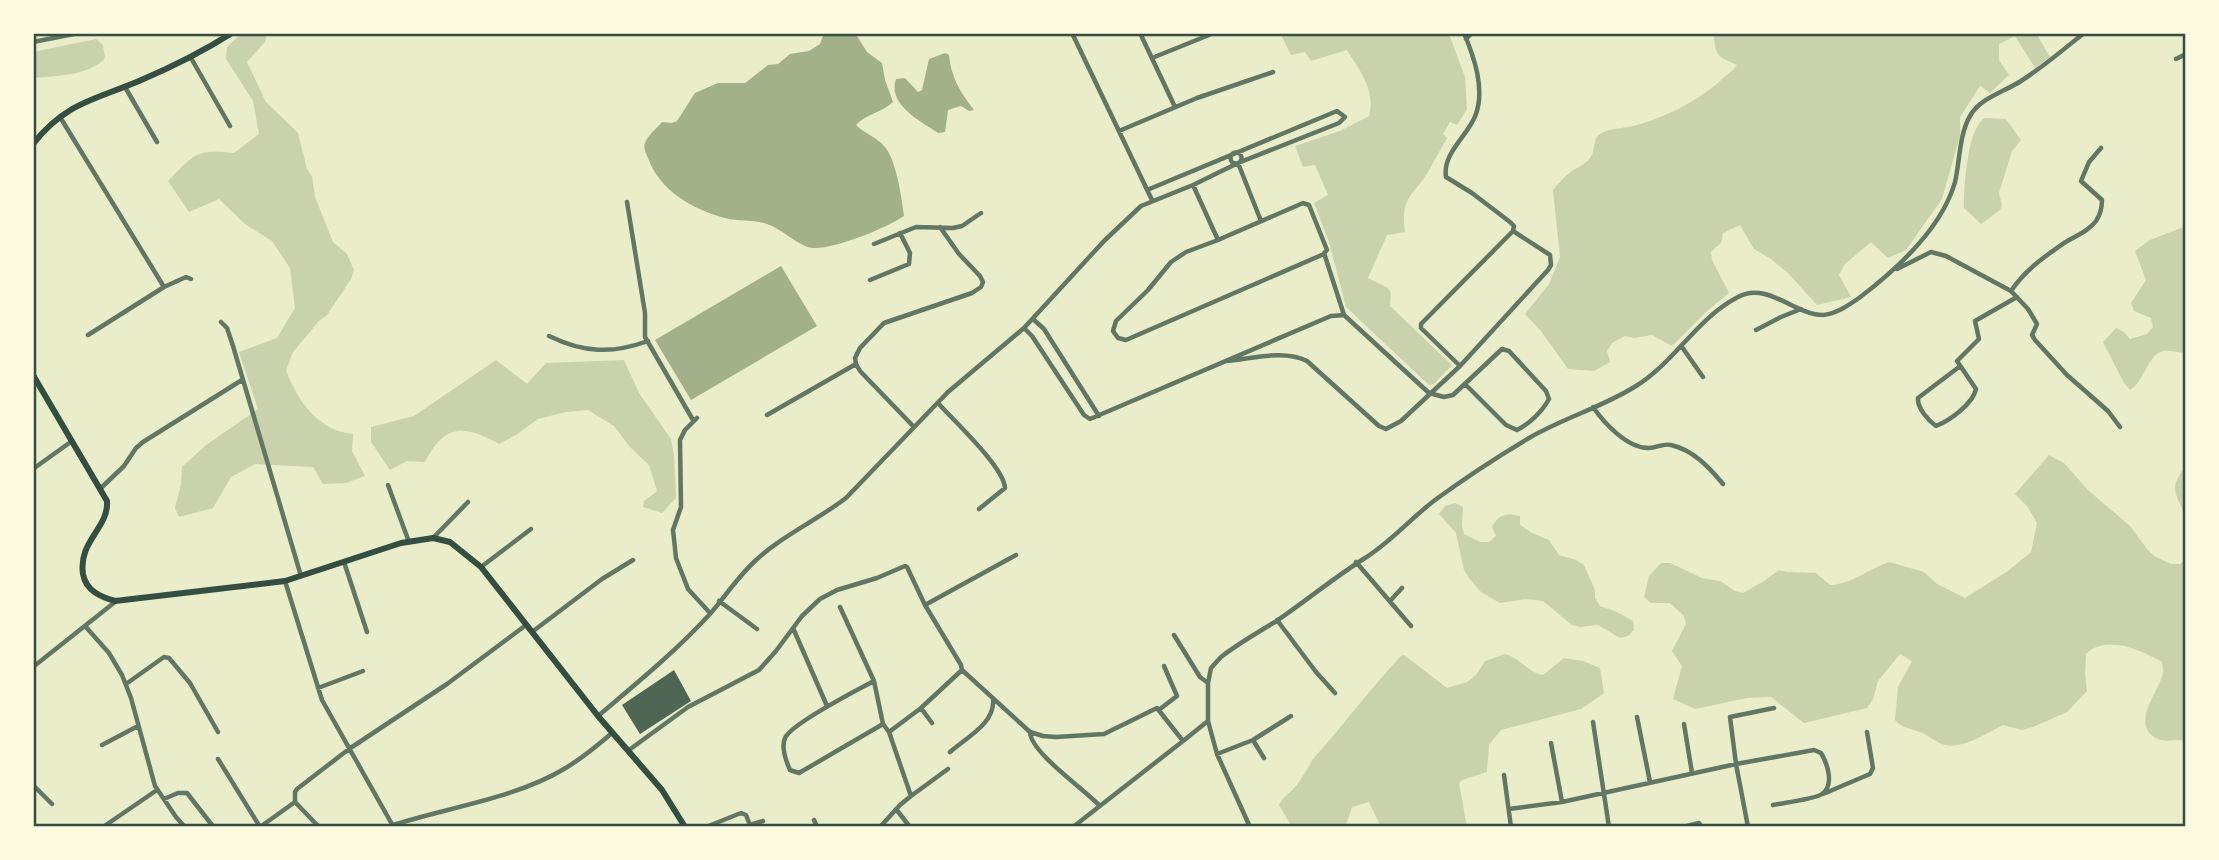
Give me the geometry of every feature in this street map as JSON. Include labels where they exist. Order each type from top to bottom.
[{"type":"main road","points":[[33,144],[59,116],[191,58],[232,33]]},
{"type":"main road","points":[[33,375],[107,501],[107,512],[86,547],[82,570],[84,580],[101,597],[116,601],[285,581],[381,548],[432,538],[450,542],[481,567],[598,716],[662,790],[685,827]]},
{"type":"street","points":[[33,42],[79,33]]},
{"type":"street","points":[[1072,33],[1152,200]]},
{"type":"street","points":[[1140,33],[1175,107]]},
{"type":"street","points":[[1152,58],[1214,33]]},
{"type":"street","points":[[1460,366],[1421,328],[1421,324],[1513,231],[1514,226],[1472,193],[1446,177],[1446,162],[1478,111],[1479,80],[1465,36],[1472,33]]},
{"type":"street","points":[[1250,827],[1217,754],[1208,721],[1208,683],[1211,668],[1221,657],[1364,559],[1434,501],[1510,450],[1533,436],[1637,386],[1663,366],[1723,305],[1742,294],[1762,295],[1785,301],[1810,313],[1825,315],[1854,302],[1920,244],[1948,201],[1970,116],[1983,103],[2019,83],[2084,33]]},
{"type":"street","points":[[2176,59],[2186,54]]},
{"type":"street","points":[[191,58],[230,126]]},
{"type":"street","points":[[1119,131],[1175,107],[1273,72]]},
{"type":"street","points":[[124,86],[157,142]]},
{"type":"street","points":[[598,716],[667,657],[710,613],[752,563],[771,547],[846,498],[938,403],[1024,328],[1104,241],[1141,206],[1339,122],[1345,117],[1337,111],[1147,190]]},
{"type":"street","points":[[59,116],[164,287]]},
{"type":"street","points":[[2011,291],[2030,268],[2096,221],[2102,200],[2081,181],[2089,162],[2101,148]]},
{"type":"street","points":[[1233,153],[1241,156],[1238,163]]},
{"type":"street","points":[[1238,163],[1261,221]]},
{"type":"street","points":[[1193,185],[1218,240]]},
{"type":"street","points":[[627,202],[645,313],[645,337],[695,419],[685,429],[680,440],[681,508],[673,530],[676,558],[688,589],[710,613]]},
{"type":"street","points":[[1303,203],[1309,205],[1327,250],[1323,256],[1126,340],[1118,338],[1113,331],[1116,321],[1149,290],[1171,262],[1186,252],[1218,240],[1303,203]]},
{"type":"street","points":[[874,244],[916,227],[962,226],[981,213]]},
{"type":"street","points":[[914,427],[856,364],[855,358],[860,348],[884,323],[972,293],[981,287],[983,282],[980,276],[959,254],[940,227]]},
{"type":"street","points":[[1226,361],[1290,355],[1301,358],[1378,426],[1386,429],[1401,421],[1460,366],[1551,265],[1550,255],[1513,231]]},
{"type":"street","points":[[870,281],[909,264],[910,253],[900,233]]},
{"type":"street","points":[[1890,273],[1931,252],[2011,291],[2037,324],[2032,335],[2035,340],[2067,375],[2108,411],[2120,428]]},
{"type":"street","points":[[1324,253],[1344,315],[1429,393],[1449,397],[1466,385],[1503,349],[1509,351],[1546,391],[1549,399],[1545,407],[1517,430],[1506,425],[1466,385]]},
{"type":"street","points":[[88,335],[164,287],[186,277],[191,279]]},
{"type":"street","points":[[1959,367],[1917,401],[1936,426],[1975,395],[1976,389],[1959,367],[1958,358],[1979,339],[1975,321],[2017,297]]},
{"type":"street","points":[[1756,330],[1802,309]]},
{"type":"street","points":[[1024,328],[1084,415],[1090,419],[1331,316],[1344,315]]},
{"type":"street","points":[[1032,319],[1044,329],[1099,416]]},
{"type":"street","points":[[221,322],[227,328],[233,346],[301,577]]},
{"type":"street","points":[[549,336],[562,342],[601,351],[632,347],[648,341]]},
{"type":"street","points":[[1682,347],[1703,377]]},
{"type":"street","points":[[767,415],[856,364]]},
{"type":"street","points":[[101,488],[124,466],[143,442],[242,380]]},
{"type":"street","points":[[938,403],[992,462],[1004,481],[1005,488],[979,509]]},
{"type":"street","points":[[1593,407],[1605,424],[1632,443],[1646,448],[1667,443],[1672,445],[1701,460],[1724,484]]},
{"type":"street","points":[[33,469],[72,441]]},
{"type":"street","points":[[388,485],[410,542]]},
{"type":"street","points":[[432,538],[468,502]]},
{"type":"street","points":[[481,567],[530,529]]},
{"type":"street","points":[[925,605],[1016,555]]},
{"type":"street","points":[[532,632],[602,579],[633,560]]},
{"type":"street","points":[[343,561],[367,632]]},
{"type":"street","points":[[1356,562],[1411,626]]},
{"type":"street","points":[[629,750],[688,707],[759,670],[793,627],[820,599],[837,590],[905,566],[962,670],[1030,732],[1056,737],[1104,734],[1138,716],[1160,709],[1177,696],[1164,666]]},
{"type":"street","points":[[285,581],[322,700],[392,826],[494,798],[543,779],[563,770],[612,733]]},
{"type":"street","points":[[1390,601],[1402,588]]},
{"type":"street","points":[[33,667],[116,601]]},
{"type":"street","points":[[719,601],[757,629]]},
{"type":"street","points":[[840,607],[874,681],[883,724],[889,732],[911,796]]},
{"type":"street","points":[[1277,620],[1335,693]]},
{"type":"street","points":[[319,827],[295,802],[297,789],[349,749],[447,684],[526,625]]},
{"type":"street","points":[[85,626],[109,653],[126,684],[157,790],[185,827]]},
{"type":"street","points":[[793,627],[827,706]]},
{"type":"street","points":[[1174,635],[1200,677],[1208,683]]},
{"type":"street","points":[[126,684],[164,657],[169,658],[190,683],[218,732]]},
{"type":"street","points":[[889,732],[921,708],[962,670]]},
{"type":"street","points":[[318,688],[363,671]]},
{"type":"street","points":[[874,681],[827,706],[788,732],[784,746],[790,770],[803,771],[883,724]]},
{"type":"street","points":[[950,752],[989,720],[993,712],[993,697]]},
{"type":"street","points":[[921,708],[932,723]]},
{"type":"street","points":[[1748,827],[1730,718],[1774,708]]},
{"type":"street","points":[[1160,709],[1183,741]]},
{"type":"street","points":[[1217,754],[1253,740],[1291,716]]},
{"type":"street","points":[[1637,717],[1650,782]]},
{"type":"street","points":[[1073,827],[1208,721]]},
{"type":"street","points":[[1593,722],[1609,827]]},
{"type":"street","points":[[1684,724],[1692,773]]},
{"type":"street","points":[[102,746],[138,726]]},
{"type":"street","points":[[1030,732],[1032,743],[1099,805]]},
{"type":"street","points":[[1773,805],[1822,794],[1870,774],[1873,768],[1867,732]]},
{"type":"street","points":[[1253,740],[1264,758]]},
{"type":"street","points":[[1551,743],[1562,802]]},
{"type":"street","points":[[1509,809],[1562,802],[1692,773],[1814,750],[1821,753],[1829,775],[1827,788],[1822,794]]},
{"type":"street","points":[[218,759],[260,827],[295,802]]},
{"type":"street","points":[[880,827],[911,796],[948,769]]},
{"type":"street","points":[[1504,775],[1511,827]]},
{"type":"street","points":[[33,785],[52,804]]},
{"type":"street","points":[[103,827],[157,790]]},
{"type":"street","points":[[164,799],[178,793],[187,793],[212,825]]},
{"type":"street","points":[[896,809],[910,827]]},
{"type":"street","points":[[706,827],[741,813],[746,815],[750,825],[763,821]]},
{"type":"street","points":[[814,820],[817,827]]},
{"type":"street","points":[[1683,827],[1699,823],[1702,827]]},
{"type":"shaded area","points":[[242,33],[267,33],[265,42],[247,62],[266,102],[298,133],[307,169],[312,177],[315,197],[333,242],[347,254],[354,270],[327,315],[293,352],[286,370],[296,392],[310,412],[329,427],[353,434],[352,451],[365,476],[346,483],[323,484],[313,467],[255,464],[231,477],[213,508],[179,517],[175,508],[182,467],[206,445],[258,409],[239,352],[277,338],[295,308],[290,268],[272,241],[245,224],[219,199],[189,212],[168,181],[196,156],[211,152],[234,153],[259,134],[253,101],[226,59],[227,47]]},
{"type":"shaded area","points":[[824,33],[855,33],[867,52],[882,63],[893,102],[856,125],[881,143],[888,152],[898,179],[904,216],[860,237],[814,248],[803,245],[767,224],[730,219],[689,204],[660,180],[644,147],[648,137],[662,122],[677,121],[695,93],[718,83],[745,83],[768,65],[778,64],[790,54],[809,51],[820,44]]},
{"type":"shaded area","points":[[1280,33],[1449,33],[1465,77],[1467,109],[1457,125],[1450,122],[1443,134],[1447,138],[1409,199],[1404,212],[1405,232],[1387,235],[1368,278],[1388,288],[1391,293],[1390,306],[1452,365],[1434,384],[1429,385],[1346,307],[1329,242],[1314,203],[1328,195],[1315,165],[1303,167],[1295,146],[1340,131],[1369,116],[1371,107],[1366,82],[1347,50],[1311,61],[1305,52],[1291,55]]},
{"type":"shaded area","points":[[1713,33],[2036,33],[2050,57],[2035,68],[2015,36],[1999,44],[1999,60],[2009,75],[1990,93],[1980,86],[1960,117],[1960,136],[1942,199],[1906,250],[1888,258],[1871,242],[1844,265],[1839,275],[1851,297],[1817,305],[1788,273],[1754,249],[1740,225],[1723,233],[1721,243],[1711,252],[1712,260],[1729,293],[1672,346],[1652,335],[1634,338],[1625,336],[1612,343],[1607,351],[1610,362],[1594,371],[1568,369],[1541,331],[1525,314],[1549,284],[1560,257],[1553,190],[1569,173],[1588,160],[1600,134],[1670,113],[1699,97],[1732,70],[1737,65],[1718,54]]},
{"type":"shaded area","points":[[96,39],[103,45],[105,58],[98,64],[72,74],[33,78],[33,52]]},
{"type":"shaded area","points":[[945,53],[949,55],[957,84],[974,110],[969,111],[961,106],[948,110],[945,132],[938,133],[907,111],[896,97],[895,88],[896,79],[905,78],[918,92],[922,90],[929,59]]},
{"type":"shaded area","points":[[1985,118],[2006,119],[2021,140],[2012,151],[1999,193],[2002,206],[1981,224],[1964,208],[1964,199],[1970,145],[1979,124]]},
{"type":"shaded area","points":[[2186,226],[2186,353],[2158,353],[2130,390],[2103,342],[2116,328],[2130,339],[2147,334],[2153,327],[2151,318],[2134,311],[2131,303],[2146,280],[2135,251],[2150,240]]},
{"type":"shaded area","points":[[781,266],[817,326],[691,400],[655,340]]},
{"type":"shaded area","points":[[496,360],[527,384],[546,363],[624,360],[639,393],[671,439],[676,498],[662,513],[643,507],[644,501],[657,491],[649,465],[630,447],[614,426],[588,410],[538,419],[499,444],[476,433],[457,431],[440,440],[425,462],[407,461],[390,470],[371,442],[371,427],[414,416]]},
{"type":"shaded area","points":[[2049,455],[2064,463],[2088,490],[2130,526],[2154,556],[2171,564],[2180,564],[2186,559],[2186,741],[2158,739],[2149,733],[2146,726],[2148,707],[2163,673],[2162,662],[2134,649],[2113,645],[2094,648],[2086,654],[2087,691],[2067,712],[2022,730],[2003,725],[1975,740],[1952,746],[1904,727],[1895,720],[1898,687],[1912,661],[1900,654],[1878,681],[1873,699],[1867,708],[1804,723],[1771,697],[1747,698],[1695,709],[1673,699],[1682,666],[1672,651],[1686,624],[1684,616],[1670,603],[1651,603],[1644,597],[1649,576],[1661,563],[1670,563],[1702,578],[1720,581],[1743,593],[1779,570],[1816,573],[1830,585],[1846,582],[1889,562],[1924,572],[1937,584],[1965,598],[2008,571],[2031,552],[2037,523],[2027,506],[2015,494]]},
{"type":"shaded area","points":[[2186,465],[2186,520],[2175,487]]},
{"type":"shaded area","points":[[1455,503],[1463,507],[1464,534],[1480,542],[1489,542],[1496,536],[1492,527],[1500,517],[1520,516],[1520,525],[1549,540],[1559,555],[1584,565],[1600,606],[1633,621],[1634,630],[1628,636],[1620,638],[1598,625],[1572,625],[1543,601],[1526,599],[1500,603],[1481,592],[1464,570],[1456,533],[1439,514],[1445,506]]},
{"type":"shaded area","points":[[1505,654],[1543,675],[1564,658],[1583,661],[1600,668],[1604,693],[1581,709],[1501,730],[1489,745],[1487,772],[1459,783],[1467,827],[1381,827],[1369,802],[1352,807],[1346,825],[1342,827],[1292,827],[1279,805],[1296,786],[1312,760],[1401,656],[1404,655],[1447,688],[1467,682],[1476,675],[1485,661]]},
{"type":"building","points":[[674,670],[691,701],[640,734],[622,705]]}]
